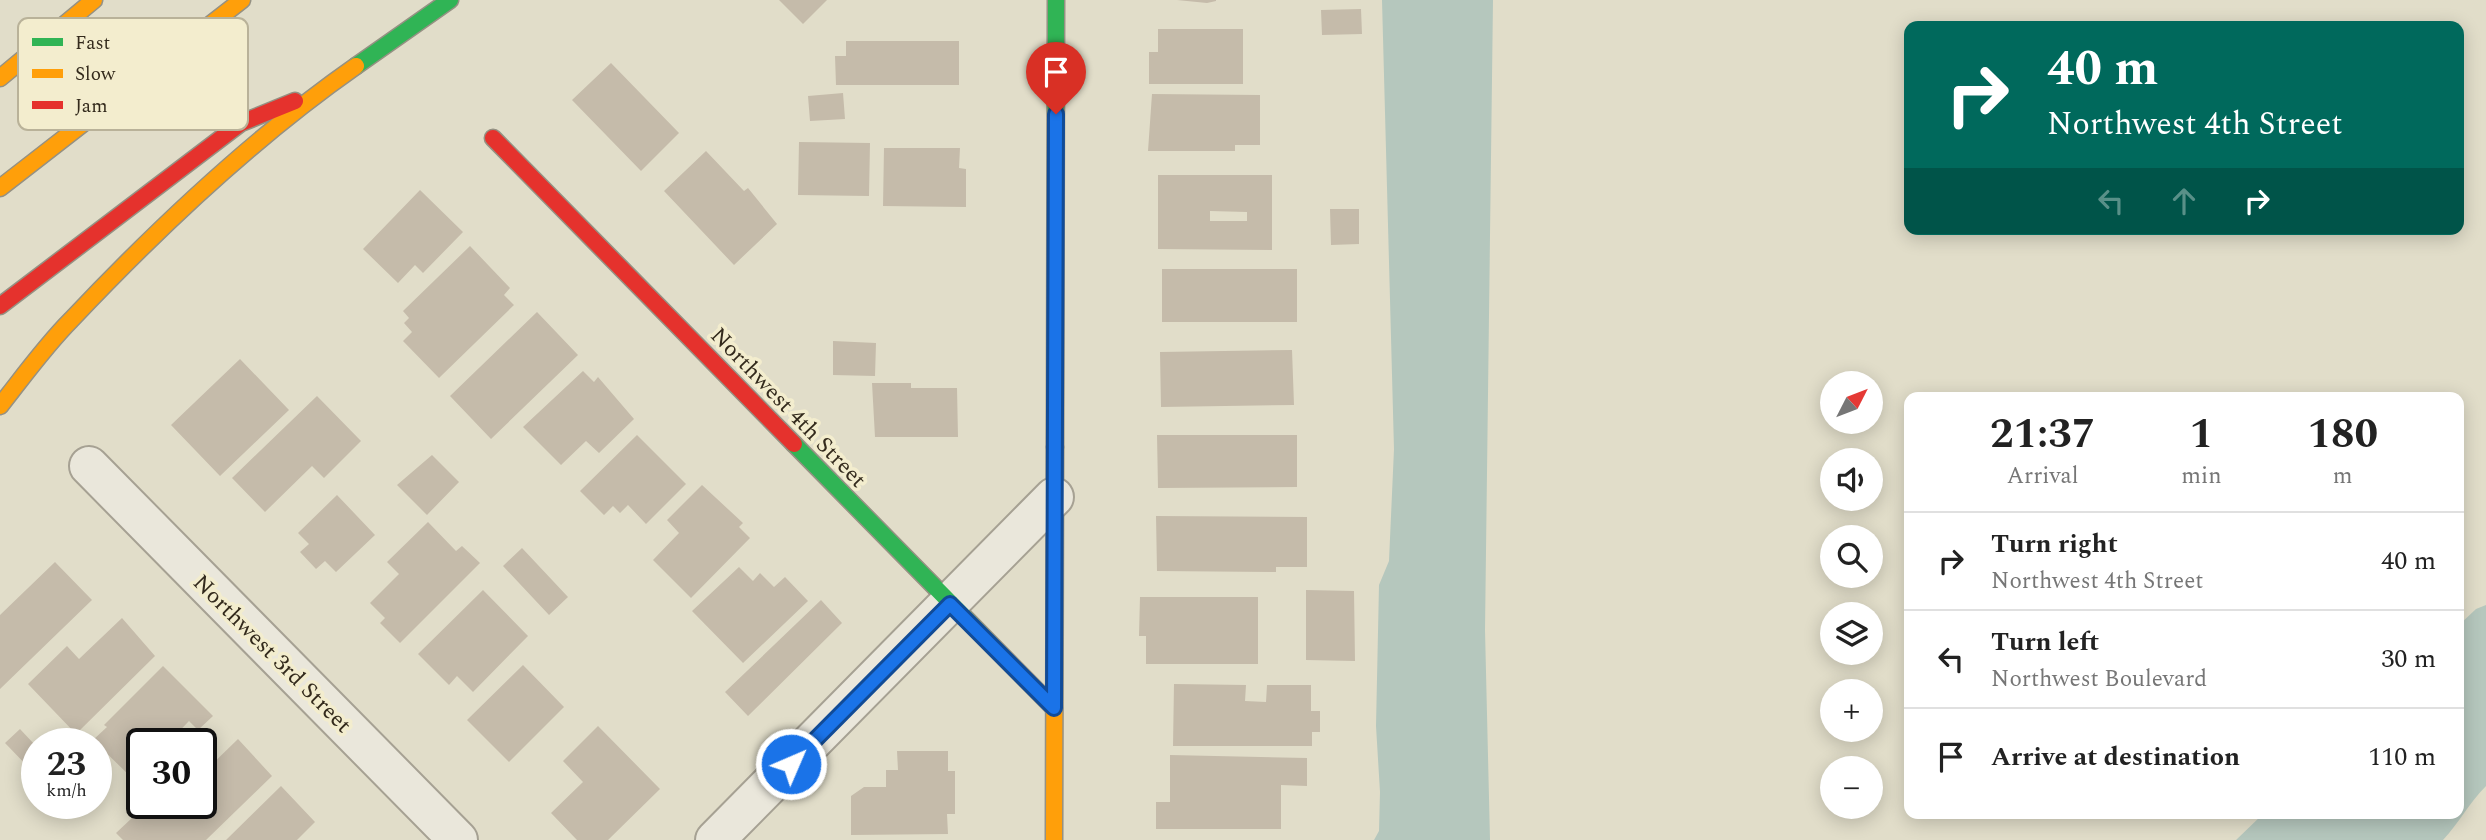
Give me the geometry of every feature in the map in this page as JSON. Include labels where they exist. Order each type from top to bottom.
[{"type":"main road","points":[[72,18],[94,0]]},
{"type":"main road","points":[[219,18],[242,0]]},
{"type":"main road","points":[[0,406],[69,321],[196,198],[323,89],[450,0]]},
{"type":"main road","points":[[1054,840],[1056,0]]},
{"type":"main road","points":[[0,78],[18,63]]},
{"type":"main road","points":[[248,120],[323,89]]},
{"type":"main road","points":[[0,188],[75,130]]},
{"type":"main road","points":[[0,306],[232,130]]},
{"type":"main road","name":"Northwest 4th Street","points":[[493,138],[1054,708]]},
{"type":"street","name":"Northwest 3rd Street","points":[[89,466],[458,840]]},
{"type":"street","points":[[715,840],[1054,497]]},
{"type":"shaded area","points":[[1382,0],[1493,0],[1485,630],[1490,840],[1374,840],[1379,831],[1380,792],[1376,726],[1379,585],[1389,561],[1394,449]]},
{"type":"shaded area","points":[[2486,605],[2486,786],[2464,813],[2464,620],[2476,609]]},
{"type":"shaded area","points":[[2258,819],[2460,819],[2443,840],[2236,840]]},
{"type":"building","points":[[779,0],[827,0],[803,24]]},
{"type":"building","points":[[1177,0],[1216,0],[1216,1],[1207,3]]},
{"type":"building","points":[[1361,9],[1362,34],[1322,35],[1321,10]]},
{"type":"building","points":[[1158,29],[1243,29],[1243,84],[1149,84],[1149,52],[1158,52]]},
{"type":"building","points":[[846,41],[959,41],[959,85],[836,85],[835,56],[846,56]]},
{"type":"building","points":[[611,63],[679,133],[641,171],[572,100]]},
{"type":"building","points":[[843,93],[845,119],[810,121],[808,96]]},
{"type":"building","points":[[1152,94],[1260,95],[1260,145],[1235,145],[1235,151],[1148,151]]},
{"type":"building","points":[[799,142],[870,143],[869,196],[798,195]]},
{"type":"building","points":[[884,148],[960,148],[959,168],[966,169],[966,207],[883,206]]},
{"type":"building","points":[[706,151],[744,191],[748,188],[777,224],[734,265],[664,191]]},
{"type":"building","points":[[1158,175],[1272,175],[1272,250],[1158,249]],"holes":[[[1210,211],[1247,212],[1247,221],[1210,221]]]},
{"type":"building","points":[[420,190],[463,232],[423,273],[415,265],[398,283],[363,249]]},
{"type":"building","points":[[1330,209],[1359,209],[1359,244],[1331,245]]},
{"type":"building","points":[[470,246],[510,288],[504,295],[514,305],[439,378],[403,341],[412,332],[404,323],[409,318],[403,311]]},
{"type":"building","points":[[1162,269],[1297,269],[1297,322],[1162,322]]},
{"type":"building","points":[[537,312],[578,355],[491,439],[450,396]]},
{"type":"building","points":[[833,341],[876,343],[875,376],[833,375]]},
{"type":"building","points":[[1292,350],[1294,405],[1161,407],[1160,352]]},
{"type":"building","points":[[240,359],[289,410],[220,476],[171,425]]},
{"type":"building","points":[[583,371],[594,382],[598,377],[634,419],[599,453],[586,441],[561,465],[523,427]]},
{"type":"building","points":[[872,383],[911,383],[911,388],[957,388],[958,437],[875,437]]},
{"type":"building","points":[[317,396],[361,441],[324,478],[312,466],[265,512],[232,478]]},
{"type":"building","points":[[637,435],[686,484],[646,524],[628,505],[620,513],[613,506],[604,515],[580,491]]},
{"type":"building","points":[[1157,435],[1297,435],[1297,487],[1158,488]]},
{"type":"building","points":[[432,455],[459,482],[427,515],[397,485]]},
{"type":"building","points":[[702,485],[743,523],[739,527],[750,538],[691,598],[653,560],[679,533],[667,520]]},
{"type":"building","points":[[337,495],[375,535],[336,572],[325,561],[316,569],[300,552],[309,544],[298,533]]},
{"type":"building","points":[[1156,516],[1307,517],[1307,567],[1276,567],[1276,572],[1157,571]]},
{"type":"building","points":[[428,522],[456,551],[462,546],[480,563],[400,643],[380,623],[385,618],[370,603],[399,574],[387,562]]},
{"type":"building","points":[[522,548],[568,597],[549,615],[503,566]]},
{"type":"building","points":[[55,562],[92,600],[0,689],[0,615]]},
{"type":"building","points":[[739,567],[753,581],[760,573],[774,587],[785,577],[808,601],[743,663],[692,611]]},
{"type":"building","points":[[483,590],[528,636],[473,692],[457,676],[449,685],[418,654]]},
{"type":"building","points":[[1306,590],[1354,591],[1355,661],[1306,660]]},
{"type":"building","points":[[1140,597],[1258,597],[1258,664],[1146,664],[1146,636],[1139,636]]},
{"type":"building","points":[[821,600],[842,623],[748,716],[725,692]]},
{"type":"building","points":[[122,618],[155,656],[82,728],[70,728],[28,684],[67,646],[79,659]]},
{"type":"building","points":[[523,665],[564,707],[509,762],[467,720]]},
{"type":"building","points":[[163,666],[213,716],[200,728],[196,728],[189,721],[182,728],[126,728],[126,772],[112,759],[112,728],[106,728],[104,725]]},
{"type":"building","points":[[1174,684],[1246,685],[1245,701],[1266,702],[1267,685],[1311,685],[1311,711],[1320,711],[1320,732],[1312,732],[1312,746],[1173,746]]},
{"type":"building","points":[[598,726],[660,789],[608,840],[577,840],[551,813],[583,782],[563,761]]},
{"type":"building","points":[[20,729],[21,760],[5,743]]},
{"type":"building","points":[[238,739],[272,776],[206,840],[123,840],[116,833],[131,819],[217,819],[217,759]]},
{"type":"building","points":[[897,751],[948,751],[948,771],[955,771],[955,814],[947,814],[948,834],[851,835],[851,796],[864,787],[886,787],[886,770],[898,770]]},
{"type":"building","points":[[1170,755],[1307,758],[1307,786],[1281,785],[1281,829],[1156,829],[1156,802],[1170,802]]},
{"type":"building","points":[[281,786],[315,822],[297,840],[226,840]]},
{"type":"traffic: fast","points":[[356,66],[450,0]]},
{"type":"traffic: fast","points":[[1055,447],[1056,0]]},
{"type":"traffic: fast","points":[[794,444],[1054,708]]},
{"type":"traffic: slow","points":[[72,18],[94,0]]},
{"type":"traffic: slow","points":[[219,18],[242,0]]},
{"type":"traffic: slow","points":[[0,78],[18,63]]},
{"type":"traffic: slow","points":[[0,406],[61,330],[172,219],[281,123],[356,66]]},
{"type":"traffic: slow","points":[[0,188],[75,130]]},
{"type":"traffic: slow","points":[[1054,840],[1055,447]]},
{"type":"traffic: jam","points":[[248,120],[295,101]]},
{"type":"traffic: jam","points":[[0,306],[232,130]]},
{"type":"traffic: jam","points":[[493,138],[794,444]]},
{"type":"route","points":[[791,764],[950,604],[1054,708],[1056,114]]}]
